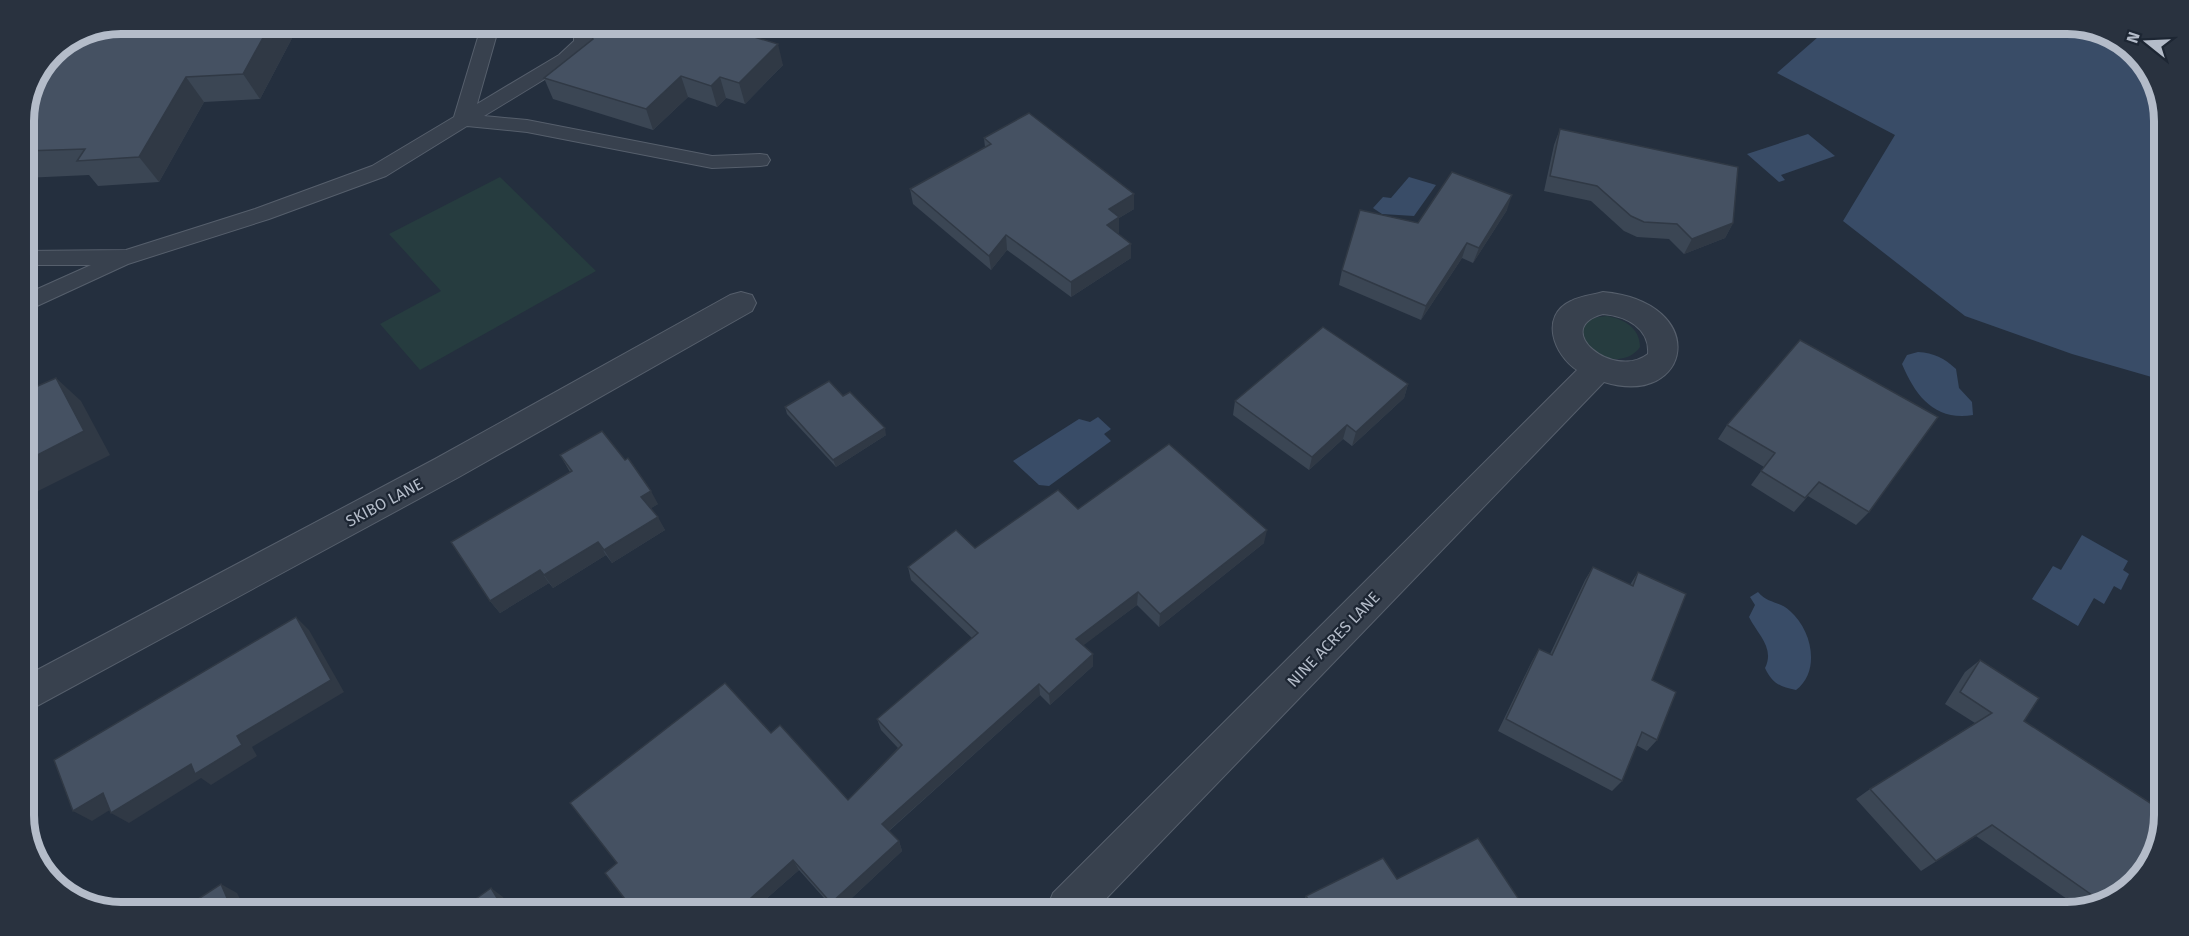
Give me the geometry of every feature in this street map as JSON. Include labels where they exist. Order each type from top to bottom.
[{"type":"street","name":"SKIBO LANE","points":[[35,690],[447,468],[741,303]]},
{"type":"street","name":"NINE ACRES LANE","points":[[1074,902],[1598,369]]},
{"type":"lane","points":[[463,120],[488,34]]},
{"type":"lane","points":[[35,299],[127,257],[262,214],[379,171],[565,58],[583,43],[583,34]]},
{"type":"lane","points":[[463,120],[527,126],[712,162],[760,160]]},
{"type":"lane","points":[[35,258],[127,257]]},
{"type":"green space","points":[[500,177],[596,271],[420,370],[380,324],[441,291],[389,234]]},
{"type":"green space","points":[[1607,316],[1625,322],[1634,330],[1640,347],[1635,353],[1620,359],[1605,358],[1597,355],[1585,344],[1581,329],[1583,325],[1592,319]]},
{"type":"water","points":[[1821,34],[2068,34],[2101,41],[2117,50],[2117,72],[2139,72],[2146,83],[2153,104],[2154,378],[2072,354],[1965,316],[1843,221],[1895,135],[1777,73]]},
{"type":"water","points":[[1808,134],[1835,156],[1781,175],[1785,180],[1779,182],[1747,154]]},
{"type":"water","points":[[1409,177],[1436,185],[1414,216],[1382,214],[1373,208],[1383,197],[1391,198]]},
{"type":"water","points":[[1918,352],[1939,357],[1956,369],[1959,388],[1972,402],[1973,415],[1948,414],[1928,404],[1921,396],[1902,364],[1907,355]]},
{"type":"water","points":[[1098,417],[1111,429],[1104,434],[1111,441],[1049,486],[1039,485],[1013,461],[1079,419],[1090,422]]},
{"type":"water","points":[[2082,535],[2128,561],[2123,570],[2129,574],[2121,590],[2114,586],[2104,604],[2094,598],[2078,626],[2032,599],[2053,566],[2061,570]]},
{"type":"water","points":[[1758,592],[1766,599],[1790,611],[1798,619],[1808,639],[1811,650],[1809,672],[1804,682],[1796,690],[1777,684],[1765,668],[1768,661],[1767,648],[1749,617],[1755,605],[1750,597]]},
{"type":"building","points":[[121,34],[265,34],[243,74],[186,77],[139,157],[77,161],[85,149],[35,151],[37,99],[52,68],[73,49],[104,36]]},
{"type":"building","points":[[590,34],[755,34],[754,37],[778,44],[739,83],[720,77],[711,86],[681,76],[646,109],[544,78],[593,39]]},
{"type":"building","points":[[1029,113],[1134,194],[1109,209],[1119,217],[1107,225],[1131,244],[1071,282],[1006,235],[989,256],[910,189],[991,144],[984,138]]},
{"type":"building","points":[[1560,129],[1738,167],[1733,223],[1692,239],[1677,224],[1644,222],[1631,216],[1597,186],[1550,176]]},
{"type":"building","points":[[1452,172],[1512,195],[1479,248],[1467,243],[1426,306],[1342,270],[1360,210],[1418,223]]},
{"type":"building","points":[[1323,327],[1408,384],[1356,432],[1347,425],[1312,457],[1235,401]]},
{"type":"building","points":[[1800,340],[1938,417],[1869,512],[1819,482],[1805,498],[1761,471],[1775,453],[1727,425]]},
{"type":"building","points":[[56,378],[84,431],[35,456],[35,387]]},
{"type":"building","points":[[829,381],[843,396],[850,392],[885,428],[833,460],[785,407]]},
{"type":"building","points":[[602,431],[625,460],[628,458],[651,491],[641,497],[658,517],[604,550],[598,542],[544,575],[540,570],[490,601],[451,542],[572,471],[560,455]]},
{"type":"building","points":[[1169,444],[1267,530],[1160,614],[1138,592],[1076,639],[1093,654],[1049,694],[1039,684],[882,824],[899,841],[832,902],[793,860],[747,902],[627,902],[605,873],[617,863],[570,803],[725,683],[771,733],[780,725],[848,800],[902,745],[877,719],[978,633],[908,567],[956,530],[975,548],[1058,490],[1078,509]]},
{"type":"building","points":[[1593,567],[1633,586],[1638,572],[1686,594],[1652,680],[1676,692],[1657,740],[1642,732],[1622,781],[1506,719],[1539,649],[1552,655]]},
{"type":"building","points":[[296,617],[331,680],[237,736],[242,745],[195,774],[191,764],[111,813],[103,793],[73,811],[54,760]]},
{"type":"building","points":[[1980,660],[2039,698],[2024,721],[2154,805],[2153,832],[2148,848],[2133,872],[2125,880],[2106,893],[2095,897],[1992,825],[1936,861],[1870,789],[1992,713],[1960,692]]},
{"type":"building","points":[[1478,838],[1521,902],[1310,902],[1306,896],[1383,858],[1397,879]]},
{"type":"building","points":[[221,884],[229,902],[194,902]]},
{"type":"building","points":[[491,888],[500,902],[472,902]]}]
